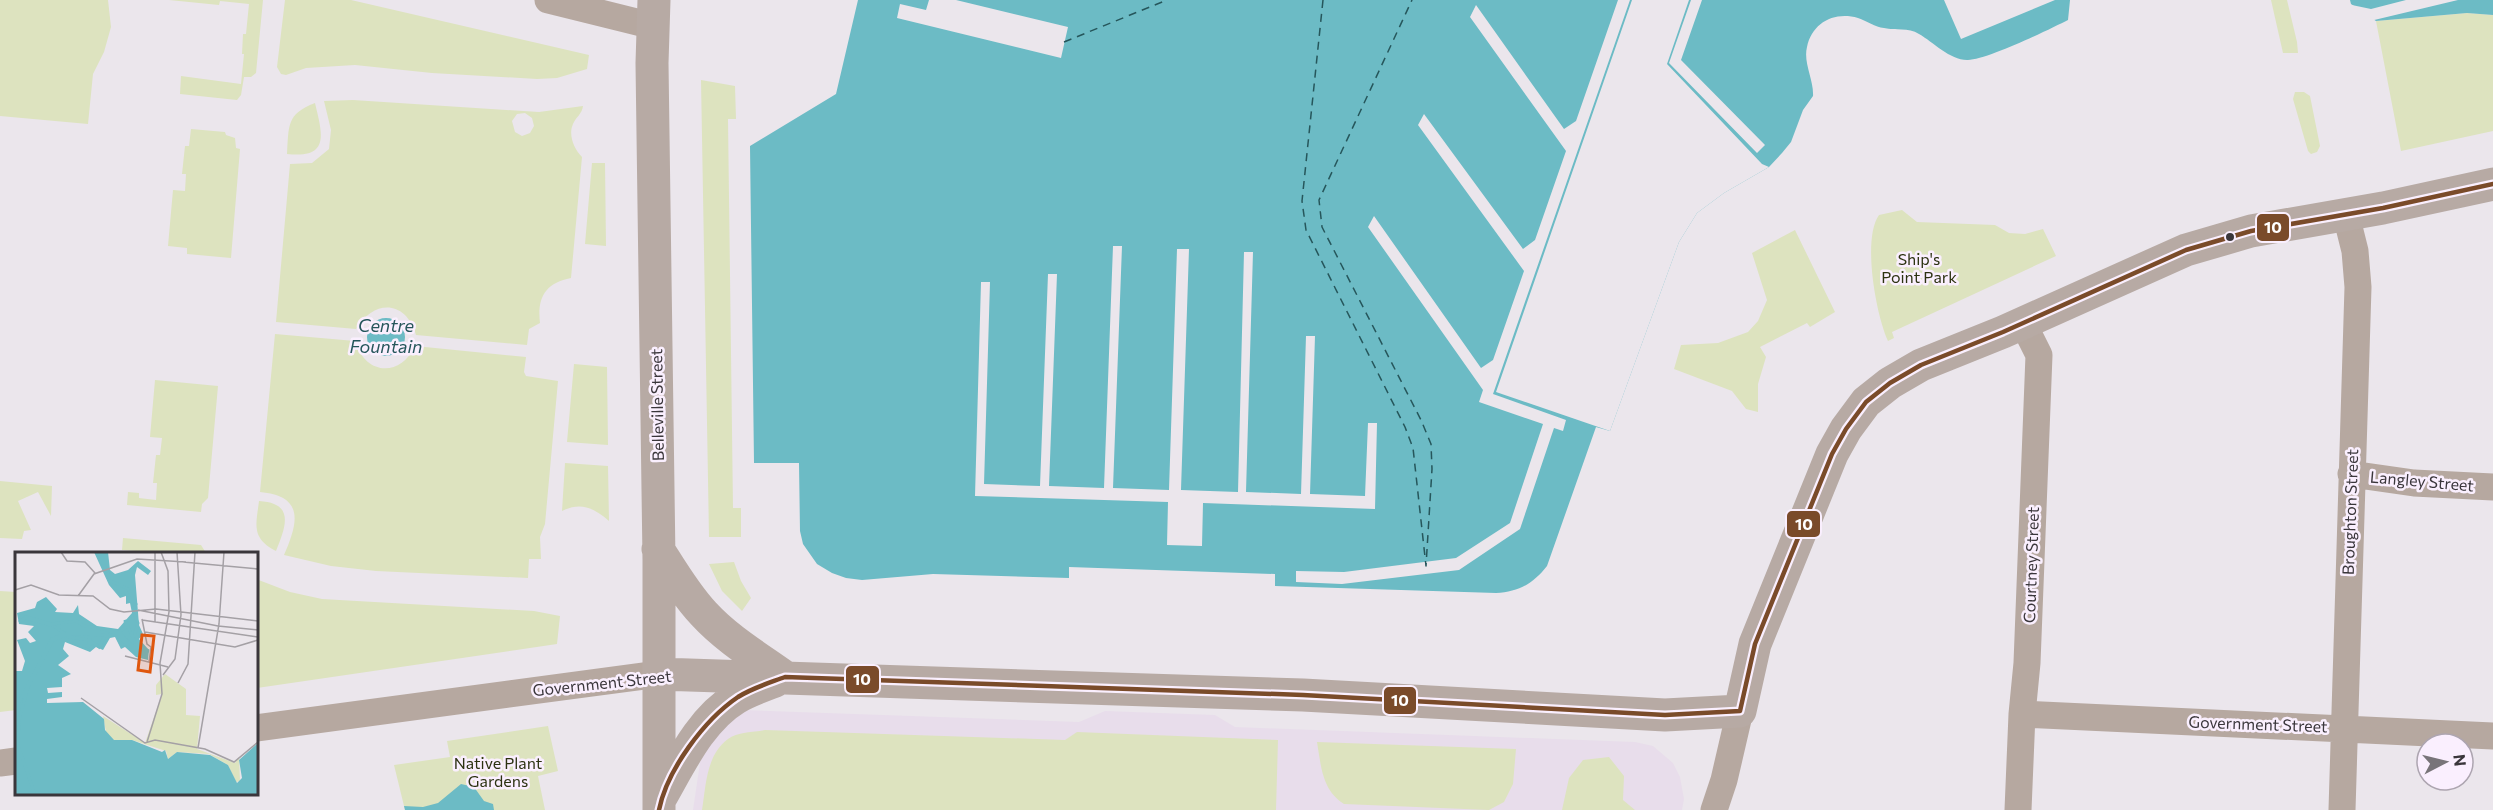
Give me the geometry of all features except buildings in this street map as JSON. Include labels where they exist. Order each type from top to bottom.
[{"type":"main road","name":"Belleville Street","points":[[654,13],[660,804]]},
{"type":"main road","points":[[1740,711],[1755,644],[1833,454],[1846,429],[1866,402],[1890,383],[1921,365],[2023,323],[2186,250],[2251,231],[2346,215],[2493,184]]},
{"type":"main road","points":[[658,549],[679,582],[704,614],[733,641],[785,677]]},
{"type":"main road","name":"Government Street","points":[[659,674],[1303,695],[1665,715],[1740,711]]},
{"type":"main road","points":[[660,804],[689,747],[713,717],[736,698],[785,677]]},
{"type":"street","points":[[548,0],[654,13]]},
{"type":"street","name":"Broughton Street","points":[[2342,810],[2358,287],[2355,251],[2346,215]]},
{"type":"street","name":"Courtney Street","points":[[2018,810],[2022,714],[2028,663],[2039,355],[2023,323]]},
{"type":"street","name":"Langley Street","points":[[2351,474],[2414,483],[2493,487]]},
{"type":"street","name":"Government Street","points":[[258,728],[659,674]]},
{"type":"street","points":[[1714,810],[1724,780],[1740,711]]},
{"type":"street","name":"Government Street","points":[[2022,714],[2493,736]]},
{"type":"street","points":[[0,763],[15,760]]},
{"type":"shaded area","points":[[741,710],[1079,722],[1105,711],[1215,715],[1235,727],[1635,742],[1653,746],[1673,763],[1680,777],[1684,799],[1682,810],[693,810],[701,756],[707,737]]},
{"type":"green space","points":[[0,0],[108,0],[111,27],[104,52],[93,74],[88,124],[0,116]]},
{"type":"green space","points":[[169,0],[263,0],[256,73],[251,77],[244,77],[241,95],[237,100],[180,94],[181,76],[241,84],[243,34],[246,34],[249,4],[220,1],[219,5]]},
{"type":"green space","points":[[285,0],[351,0],[589,55],[587,69],[557,78],[537,79],[432,73],[355,65],[306,68],[286,75],[281,74],[277,67]]},
{"type":"green space","points":[[2271,0],[2287,0],[2298,53],[2283,53]]},
{"type":"green space","points":[[2467,13],[2493,15],[2493,131],[2401,151],[2376,21]]},
{"type":"green space","points":[[701,80],[735,86],[736,119],[728,119],[733,508],[741,508],[741,537],[709,537]]},
{"type":"green space","points":[[2295,92],[2304,92],[2310,96],[2320,146],[2317,152],[2311,154],[2308,151],[2293,99]]},
{"type":"green space","points":[[353,100],[539,112],[583,106],[573,124],[571,133],[574,146],[582,157],[571,278],[555,284],[545,293],[540,306],[540,323],[529,329],[527,345],[416,335],[405,315],[389,308],[380,308],[372,312],[356,329],[276,322],[290,164],[312,163],[329,149],[331,130],[324,101]],"holes":[[[525,113],[532,118],[534,126],[530,133],[522,136],[515,132],[512,121],[517,114]]]},
{"type":"green space","points":[[315,103],[321,134],[317,148],[301,154],[287,154],[291,122],[299,112]]},
{"type":"green space","points":[[191,129],[225,132],[226,135],[235,138],[236,148],[240,149],[231,258],[187,254],[187,248],[168,246],[173,190],[185,191],[186,174],[182,174],[185,146],[189,146]]},
{"type":"green space","points":[[592,163],[605,163],[606,246],[585,244]]},
{"type":"green space","name":"Ship's Point Park","points":[[1902,210],[1917,222],[1995,225],[2009,233],[2025,234],[2043,229],[2056,256],[1892,332],[1894,338],[1888,341],[1875,296],[1871,259],[1872,241],[1874,226],[1879,215]]},
{"type":"green space","points":[[1795,230],[1835,312],[1810,327],[1807,323],[1760,347],[1766,357],[1758,384],[1758,412],[1746,409],[1732,391],[1674,369],[1681,345],[1718,343],[1748,332],[1758,321],[1767,300],[1752,253]]},
{"type":"green space","points":[[275,334],[355,341],[366,361],[383,368],[401,364],[415,346],[526,357],[524,372],[526,376],[558,381],[545,524],[540,537],[541,559],[529,559],[528,578],[376,571],[331,566],[284,555],[294,522],[291,505],[285,499],[260,492]]},
{"type":"green space","points":[[574,364],[607,367],[608,445],[567,442]]},
{"type":"green space","points":[[155,380],[218,386],[208,498],[202,504],[201,512],[127,505],[128,492],[139,493],[139,498],[156,500],[157,483],[153,483],[156,455],[160,455],[162,438],[150,437]]},
{"type":"green space","points":[[565,463],[608,466],[609,521],[588,508],[576,507],[562,511]]},
{"type":"green space","points":[[0,481],[52,486],[51,516],[38,492],[18,501],[31,530],[24,531],[22,539],[0,538]]},
{"type":"green space","points":[[259,501],[278,506],[283,511],[285,525],[276,551],[259,536],[256,524]]},
{"type":"green space","points":[[123,538],[201,545],[205,552],[151,552],[122,550]]},
{"type":"green space","points":[[734,562],[751,598],[742,611],[722,591],[709,564]]},
{"type":"green space","points":[[258,580],[290,592],[322,599],[534,611],[560,616],[557,644],[258,688]]},
{"type":"green space","points":[[0,591],[15,592],[15,710],[0,712]]},
{"type":"green space","name":"Native Plant Gardens","points":[[548,726],[558,771],[538,776],[545,810],[405,810],[394,765],[450,757],[447,741]]},
{"type":"green space","points":[[765,730],[1065,740],[1077,732],[1278,740],[1276,810],[702,810],[708,772],[715,753],[728,739],[736,735]]},
{"type":"green space","points":[[1317,742],[1516,749],[1513,784],[1504,802],[1489,810],[1344,804],[1327,785]]},
{"type":"green space","points":[[1609,757],[1624,776],[1623,800],[1635,810],[1562,810],[1569,778],[1583,760]]},
{"type":"water","points":[[858,0],[2070,0],[2068,20],[2002,50],[1967,60],[1948,54],[1915,32],[1888,29],[1858,18],[1841,16],[1819,25],[1810,39],[1806,53],[1813,96],[1803,110],[1791,142],[1769,167],[1724,193],[1697,213],[1679,242],[1610,431],[1596,427],[1547,566],[1536,578],[1524,586],[1496,593],[1275,586],[1275,574],[1069,567],[1069,578],[933,574],[862,580],[846,578],[817,564],[803,544],[800,531],[799,463],[754,463],[750,146],[836,94]]},
{"type":"water","points":[[2350,0],[2493,0],[2493,15],[2467,13],[2376,21],[2351,4]]},
{"type":"water","name":"Centre Fountain","points":[[386,318],[399,324],[405,337],[399,350],[386,356],[373,350],[367,337],[373,324]]},
{"type":"water","points":[[461,784],[474,787],[484,801],[493,804],[494,810],[405,810],[404,806],[423,807],[438,803]]},
{"type":"pier","points":[[929,0],[956,0],[1068,27],[1061,58],[897,18],[900,4],[926,10]]},
{"type":"pier","points":[[1618,0],[1630,0],[1493,394],[1566,420],[1563,431],[1554,428],[1520,529],[1459,570],[1342,584],[1296,582],[1296,571],[1344,572],[1456,558],[1510,523],[1543,424],[1479,402],[1483,390],[1368,227],[1374,216],[1481,368],[1493,360],[1524,271],[1418,125],[1424,114],[1523,249],[1535,240],[1566,151],[1470,17],[1476,5],[1564,129],[1576,121]]},
{"type":"pier","points":[[1632,0],[1689,0],[1667,64],[1762,164],[1769,167],[1724,193],[1697,213],[1679,242],[1610,431],[1496,392]]},
{"type":"pier","points":[[1691,0],[1702,0],[1681,60],[1765,145],[1757,153],[1669,63]]},
{"type":"pier","points":[[1944,0],[2055,0],[1961,39]]},
{"type":"pier","points":[[2406,0],[2458,0],[2370,21],[2347,4],[2371,9]]},
{"type":"pier","points":[[1113,246],[1122,246],[1113,488],[1169,490],[1177,249],[1189,249],[1181,490],[1238,492],[1244,252],[1253,252],[1246,492],[1301,494],[1306,336],[1315,336],[1310,494],[1365,496],[1368,423],[1377,423],[1375,509],[1203,503],[1202,546],[1167,545],[1168,502],[975,496],[981,282],[990,282],[984,484],[1040,486],[1048,274],[1057,274],[1049,486],[1104,488]]},
{"type":"ferry route","points":[[1064,42],[1167,0]]},
{"type":"ferry route","points":[[1323,0],[1302,201],[1306,230],[1405,427],[1413,448],[1426,566],[1432,469],[1431,444],[1421,420],[1322,227],[1319,200],[1412,0]]},
{"type":"transit line","name":"10","points":[[659,810],[663,795],[679,763],[700,732],[712,719],[743,694],[785,677],[1303,695],[1665,715],[1740,711],[1755,644],[1832,454],[1846,429],[1866,402],[1890,383],[1921,365],[2003,332],[2186,250],[2251,231],[2383,208],[2493,184]]}]
